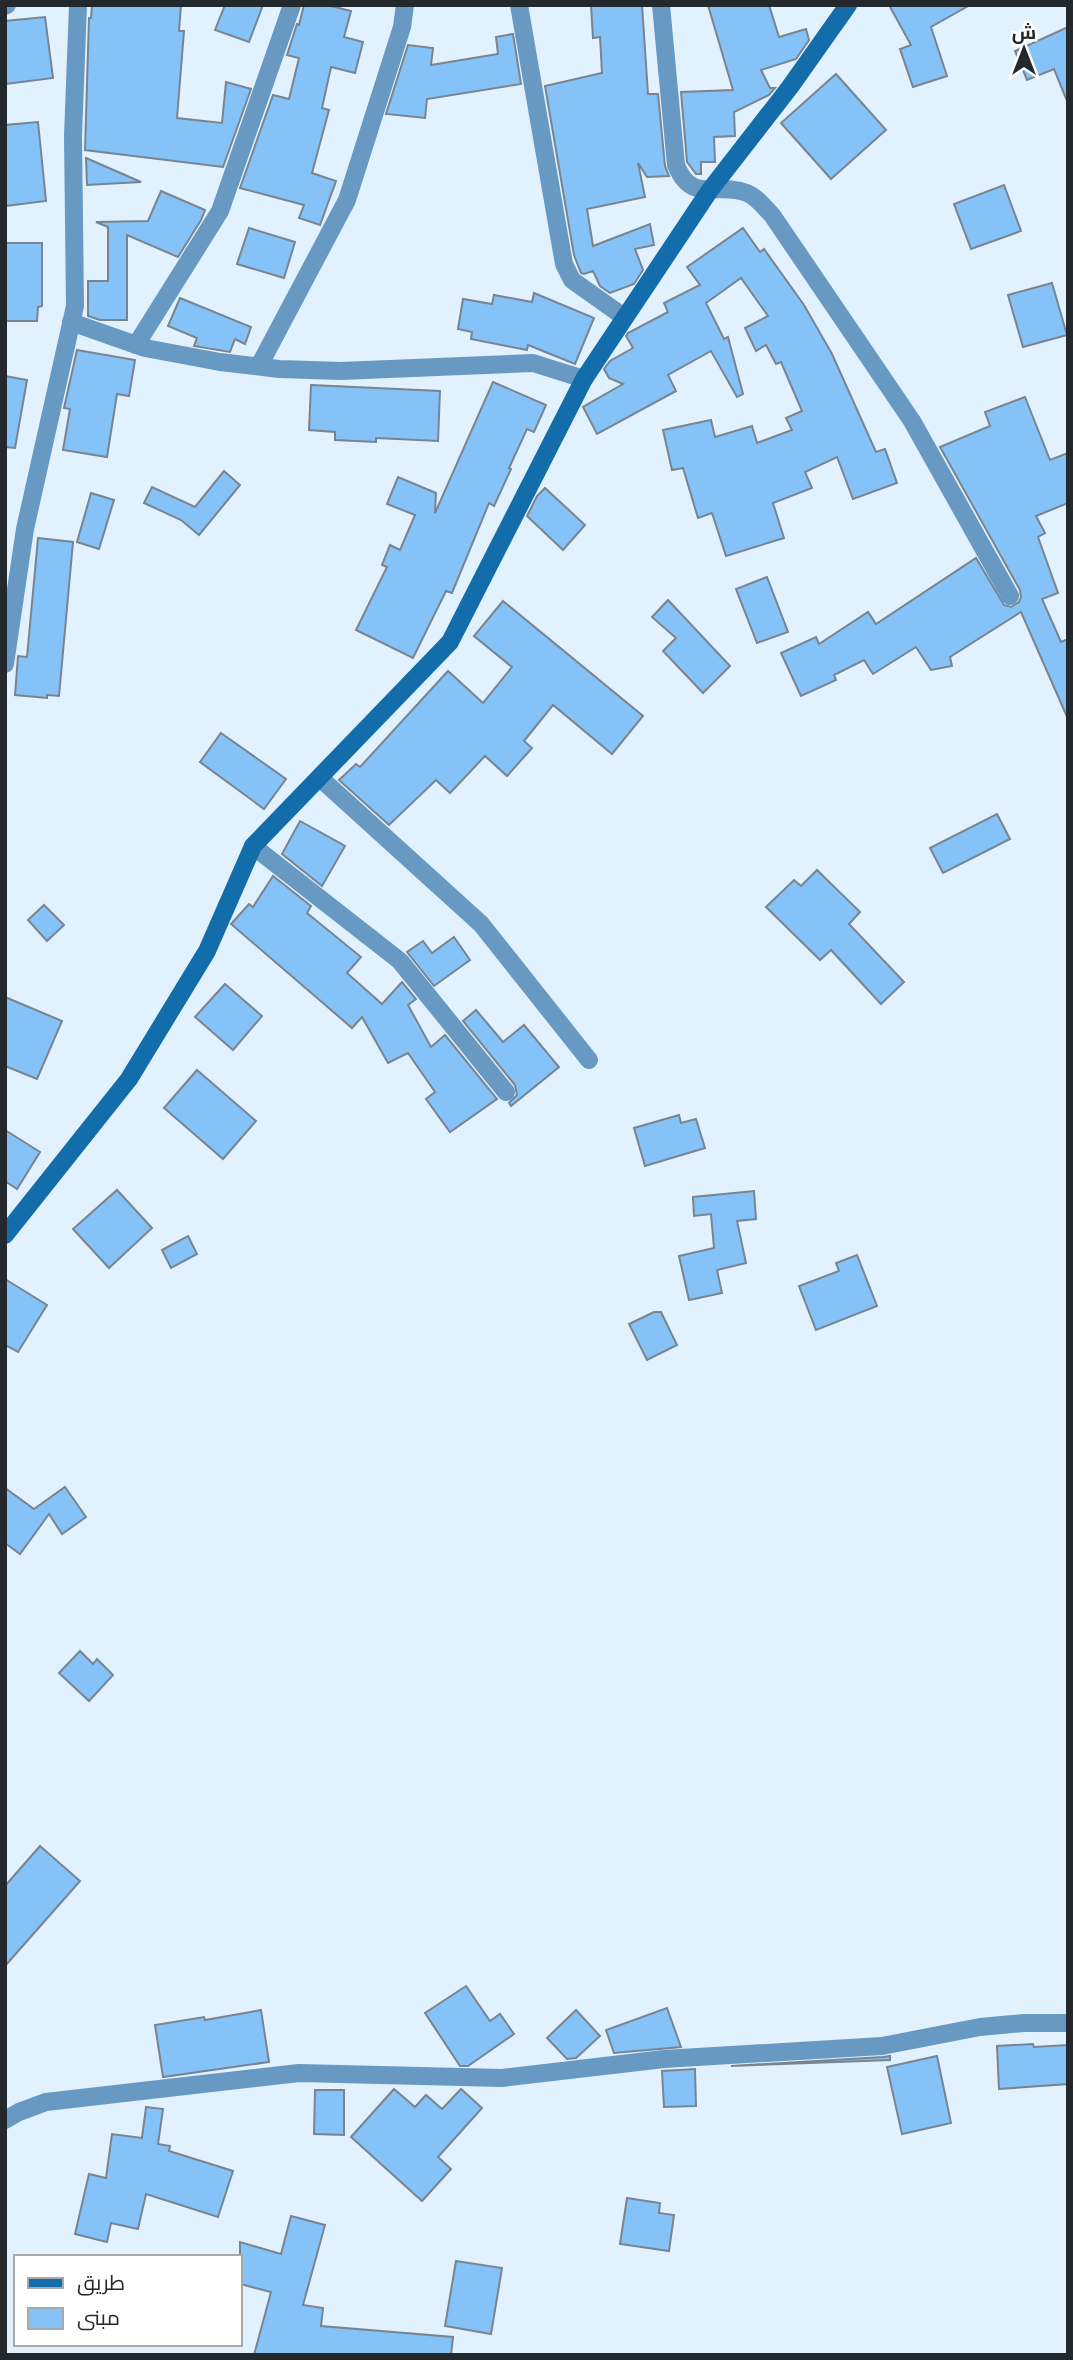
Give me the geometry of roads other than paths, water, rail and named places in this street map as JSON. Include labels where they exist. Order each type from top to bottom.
[{"type":"main road","points":[[5,1236],[129,1080],[206,951],[253,846],[450,642],[584,379],[710,190],[790,88],[848,5]]},
{"type":"street","points":[[5,664],[25,529],[75,306],[73,136],[78,5]]},
{"type":"street","points":[[136,345],[220,211],[292,5]]},
{"type":"street","points":[[259,366],[347,200],[402,27],[405,5]]},
{"type":"street","points":[[519,5],[564,264],[572,280],[624,317]]},
{"type":"street","points":[[661,5],[676,165],[681,179],[689,186],[710,190],[736,189],[750,194],[772,215],[912,421],[1010,596]]},
{"type":"street","points":[[71,322],[136,345],[220,362],[341,371],[533,363],[584,379]]},
{"type":"street","points":[[320,778],[481,924],[589,1060]]},
{"type":"street","points":[[253,846],[400,961],[506,1093]]},
{"type":"street","points":[[5,2120],[46,2102],[299,2073],[502,2078],[664,2059],[882,2046],[981,2027],[1068,2023]]}]
